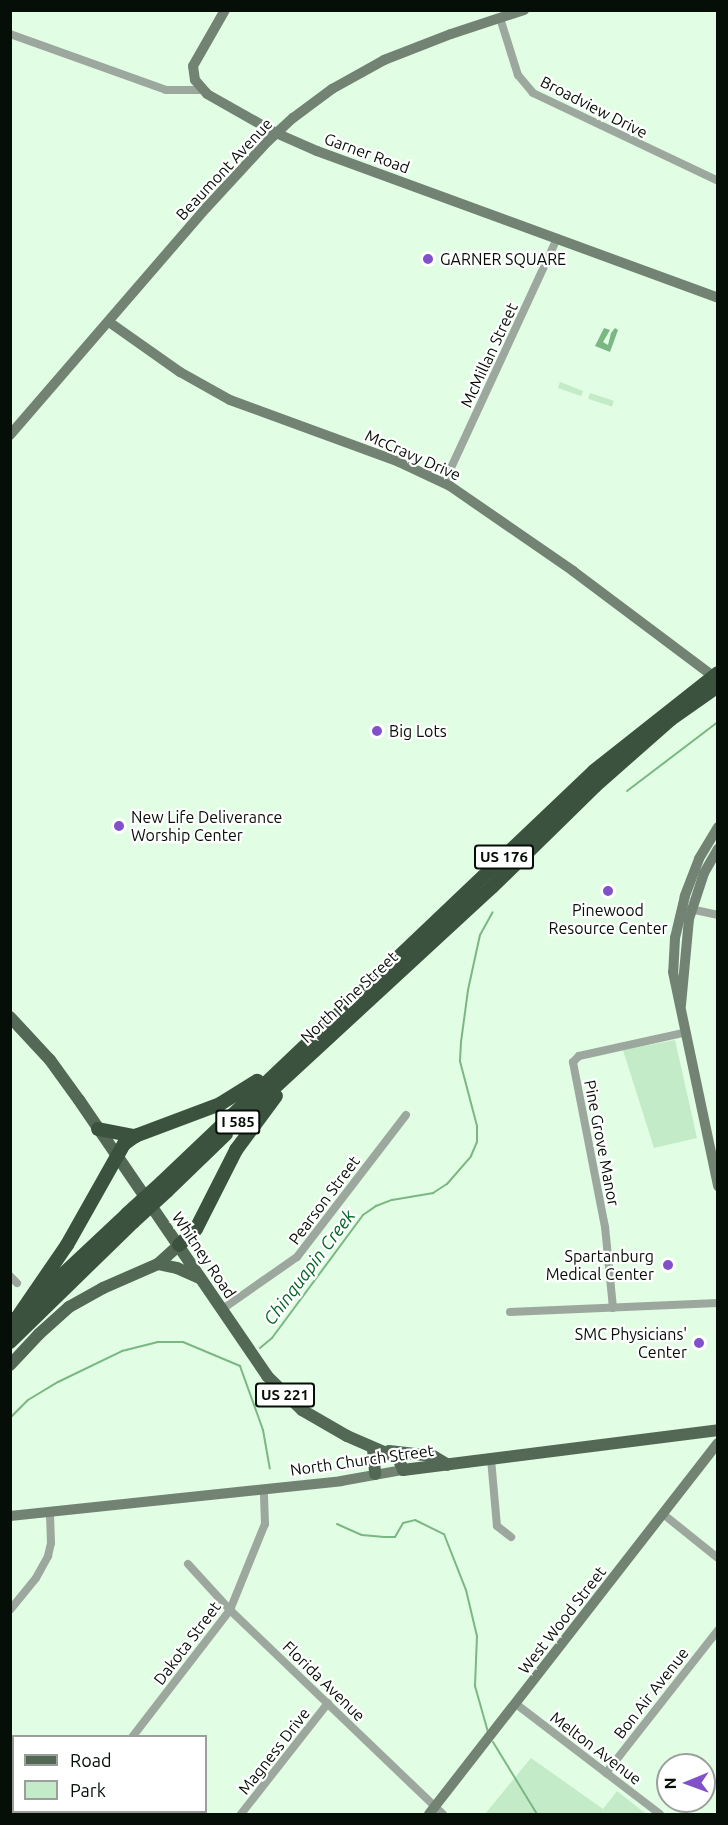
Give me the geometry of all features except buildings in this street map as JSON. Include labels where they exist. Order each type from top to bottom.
[{"type":"highway","name":"North Pine Street","points":[[15,1319],[165,1186],[594,771],[717,681]]},
{"type":"highway","points":[[15,1319],[67,1245],[124,1144],[135,1136],[220,1104],[306,1052]]},
{"type":"highway","points":[[179,1245],[196,1229],[225,1170],[248,1131],[306,1052]]},
{"type":"highway","points":[[98,1129],[135,1136]]},
{"type":"highway","name":"North Pine Street","points":[[10,1342],[130,1218]]},
{"type":"main road","name":"Whitney Road","points":[[11,1019],[50,1060],[179,1245],[253,1358],[284,1394],[323,1424],[398,1458],[403,1470]]},
{"type":"main road","points":[[10,1365],[69,1307],[103,1288],[158,1264],[179,1245]]},
{"type":"main road","points":[[158,1264],[177,1268],[201,1279]]},
{"type":"main road","name":"North Church Street","points":[[403,1470],[717,1430]]},
{"type":"main road","points":[[375,1474],[375,1449],[433,1456],[448,1465]]},
{"type":"street","name":"Beaumont Avenue","points":[[10,435],[207,207],[276,133],[315,101],[366,69],[426,42],[524,10]]},
{"type":"street","points":[[201,90],[193,74],[194,61],[222,11]]},
{"type":"street","name":"Broadview Drive","points":[[500,18],[518,75],[533,93],[717,181]]},
{"type":"street","name":"Garner Road","points":[[10,34],[166,90],[201,90],[276,133],[317,151],[717,297]]},
{"type":"street","name":"McMillan Street","points":[[444,483],[557,238]]},
{"type":"street","name":"McCravy Drive","points":[[109,322],[180,372],[230,400],[399,462],[444,483],[559,562],[717,681]]},
{"type":"street","points":[[717,827],[694,871],[687,908],[681,1008],[683,1033],[717,1186]]},
{"type":"street","points":[[687,908],[717,849]]},
{"type":"street","points":[[687,908],[717,915]]},
{"type":"street","name":"Pine Grove Manor","points":[[613,1308],[605,1227],[573,1062],[579,1056],[683,1033]]},
{"type":"street","name":"Pearson Street","points":[[221,1310],[297,1257],[406,1114]]},
{"type":"street","points":[[10,1276],[16,1283]]},
{"type":"street","points":[[510,1312],[717,1303]]},
{"type":"street","name":"West Wood Street","points":[[436,1812],[717,1443]]},
{"type":"street","points":[[491,1459],[497,1526],[511,1537]]},
{"type":"street","name":"North Church Street","points":[[10,1516],[264,1490],[403,1470]]},
{"type":"street","name":"Dakota Street","points":[[135,1735],[230,1610],[265,1524],[264,1490]]},
{"type":"street","points":[[10,1610],[36,1578],[48,1556],[51,1539],[50,1512]]},
{"type":"street","points":[[663,1514],[717,1558]]},
{"type":"street","name":"Florida Avenue","points":[[188,1564],[230,1610],[328,1703],[436,1812]]},
{"type":"street","name":"Bon Air Avenue","points":[[606,1773],[717,1630]]},
{"type":"street","name":"Magness Drive","points":[[241,1815],[328,1703]]},
{"type":"street","name":"Melton Avenue","points":[[516,1704],[660,1815]]},
{"type":"green space","points":[[560,382],[583,391],[581,396],[558,388]]},
{"type":"green space","points":[[590,393],[614,401],[612,406],[588,399]]},
{"type":"green space","points":[[675,1040],[697,1138],[654,1148],[623,1050]]},
{"type":"green space","points":[[531,1758],[603,1809],[617,1791],[646,1814],[485,1814]]},
{"type":"shaded area","points":[[604,328],[610,330],[603,342],[608,345],[611,333],[615,328],[618,330],[610,352],[595,346]]},
{"type":"waterway","name":"Chinquapin Creek","points":[[627,791],[718,722]]},
{"type":"waterway","name":"Chinquapin Creek","points":[[260,1348],[272,1338],[363,1215],[376,1206],[392,1200],[433,1193],[447,1184],[471,1156],[477,1142],[477,1126],[460,1061],[461,1042],[468,990],[480,935],[493,912]]},
{"type":"waterway","name":"Chinquapin Creek","points":[[10,1418],[28,1400],[58,1382],[122,1351],[157,1342],[183,1342],[240,1366]]},
{"type":"waterway","points":[[240,1366],[263,1430],[270,1468]]},
{"type":"waterway","points":[[337,1524],[362,1535],[395,1537],[403,1523],[415,1520],[444,1534],[466,1590],[477,1636],[475,1686],[488,1732]]},
{"type":"waterway","points":[[493,1742],[537,1814]]},
{"type":"place","name":"GARNER SQUARE","points":[[428,259]]},
{"type":"place","name":"Big Lots","points":[[377,731]]},
{"type":"place","name":"New Life Deliverance Worship Center","points":[[119,826]]},
{"type":"place","name":"Pinewood Resource Center","points":[[608,891]]},
{"type":"place","name":"Spartanburg Medical Center","points":[[668,1265]]},
{"type":"place","name":"SMC Physicians' Center","points":[[699,1343]]}]
